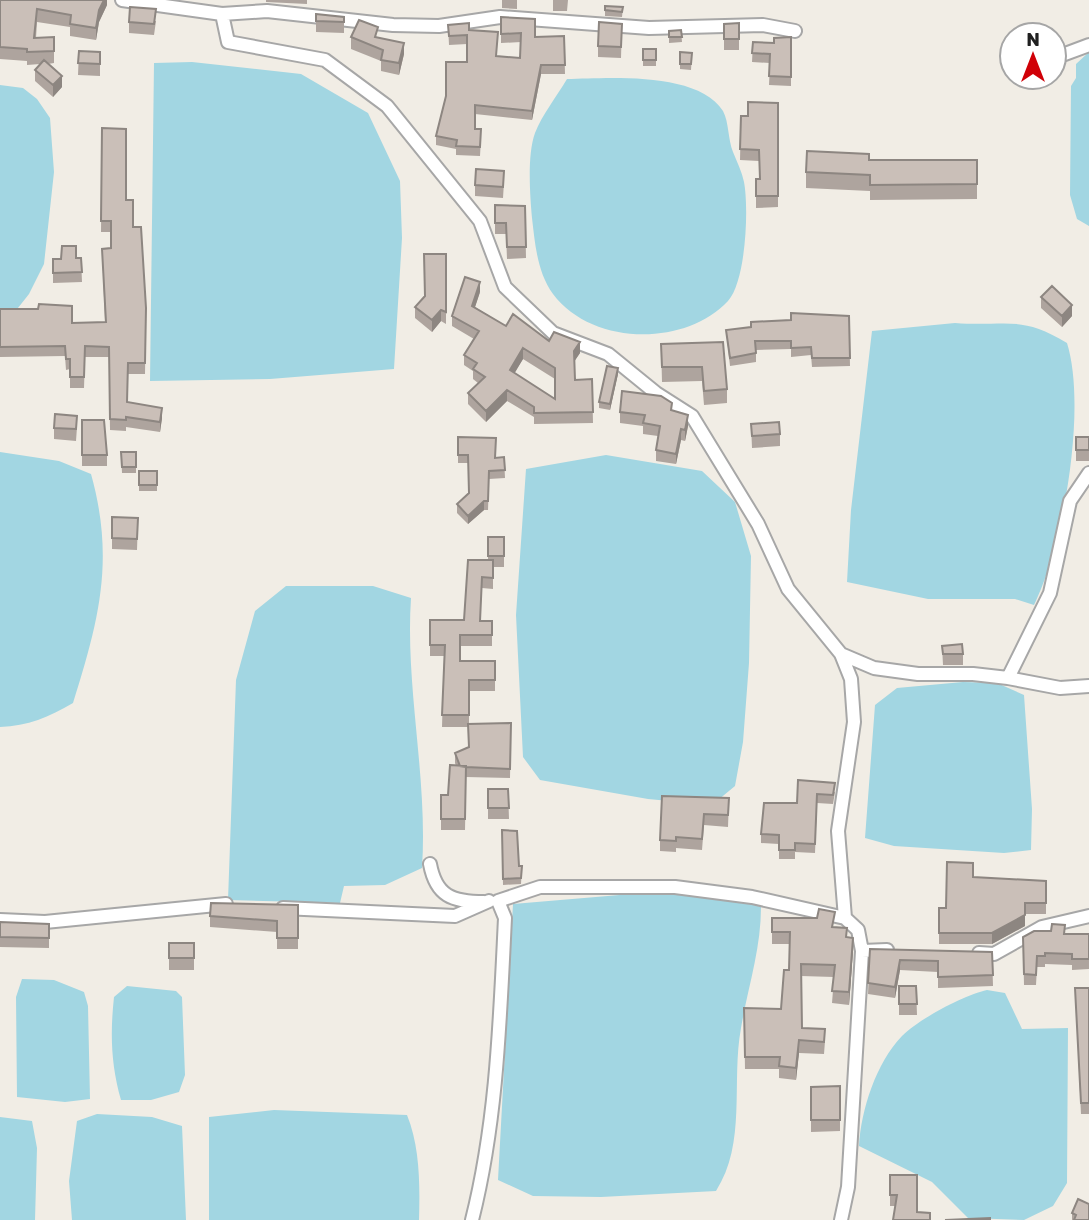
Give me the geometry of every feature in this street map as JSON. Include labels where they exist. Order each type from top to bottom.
[{"type":"street","points":[[122,0],[201,6],[222,14],[267,11],[393,25],[439,26],[500,17],[649,27],[763,25],[795,30]]},
{"type":"street","points":[[222,14],[228,42],[325,60],[387,106],[480,220],[505,287],[553,333],[608,354],[656,393],[692,416],[758,524],[788,589],[841,654],[851,679],[854,722],[838,831],[845,918]]},
{"type":"street","points":[[1068,53],[1089,45]]},
{"type":"street","points":[[1008,678],[1050,593],[1070,501],[1089,473]]},
{"type":"street","points":[[841,654],[874,668],[1008,678],[1060,688],[1089,686]]},
{"type":"street","points":[[430,864],[434,885],[446,896],[493,901],[505,918],[499,1051],[480,1189],[472,1220]]},
{"type":"street","points":[[272,907],[456,916],[493,901],[540,887],[675,887],[752,897],[845,918],[858,930],[862,951],[848,1187],[841,1220]]},
{"type":"street","points":[[0,920],[45,922],[234,905]]},
{"type":"street","points":[[968,952],[994,954],[1042,927],[1089,916]]},
{"type":"street","points":[[862,951],[902,950]]},
{"type":"water","points":[[1089,52],[1089,226],[1077,219],[1070,195],[1071,86],[1076,78],[1076,64]]},
{"type":"water","points":[[192,62],[301,74],[368,113],[400,181],[402,238],[394,369],[270,379],[150,381],[154,63]]},
{"type":"water","points":[[628,78],[673,83],[694,89],[711,98],[723,111],[731,147],[744,182],[745,244],[734,291],[728,301],[710,316],[688,327],[664,333],[614,331],[591,324],[570,311],[553,294],[540,267],[534,237],[530,163],[532,142],[538,126],[567,79]]},
{"type":"water","points":[[0,85],[23,88],[37,99],[50,118],[54,172],[44,264],[29,294],[14,313],[0,316]]},
{"type":"water","points":[[955,323],[1024,325],[1037,328],[1067,343],[1073,370],[1074,402],[1069,475],[1055,547],[1034,605],[1015,599],[928,599],[847,582],[851,510],[872,331]]},
{"type":"water","points":[[0,452],[59,461],[91,474],[102,534],[103,562],[96,617],[73,703],[38,720],[0,727]]},
{"type":"water","points":[[606,455],[702,471],[735,502],[751,556],[749,663],[743,742],[735,786],[712,805],[648,799],[540,780],[523,757],[516,615],[526,469]]},
{"type":"water","points":[[286,586],[373,586],[411,598],[411,665],[422,800],[422,868],[385,885],[344,886],[340,903],[228,900],[236,680],[255,611]]},
{"type":"water","points":[[963,682],[997,683],[1024,695],[1032,809],[1031,850],[1004,853],[894,846],[865,838],[875,705],[897,688]]},
{"type":"water","points":[[655,892],[736,899],[761,907],[757,953],[738,1049],[732,1153],[716,1191],[601,1197],[533,1196],[498,1180],[513,904]]},
{"type":"water","points":[[22,979],[54,980],[84,992],[88,1006],[90,1099],[65,1102],[17,1097],[16,997]]},
{"type":"water","points":[[127,986],[176,991],[182,997],[185,1075],[179,1092],[151,1100],[121,1100],[113,1062],[112,1024],[114,997]]},
{"type":"water","points":[[987,990],[1005,993],[1022,1029],[1068,1028],[1067,1183],[1053,1206],[1024,1220],[968,1218],[932,1182],[859,1146],[863,1117],[877,1073],[902,1036],[930,1015],[954,1002]]},
{"type":"water","points":[[274,1110],[407,1115],[417,1153],[419,1220],[209,1220],[209,1117]]},
{"type":"water","points":[[97,1114],[152,1117],[182,1126],[186,1220],[72,1220],[69,1181],[77,1121]]},
{"type":"water","points":[[0,1117],[32,1121],[37,1148],[35,1220],[0,1220]]},
{"type":"building","points":[[0,0],[104,0],[96,28],[70,24],[71,15],[37,9],[34,38],[54,37],[54,51],[27,52],[27,49],[0,47]]},
{"type":"building","points":[[605,6],[623,7],[622,12],[605,10]]},
{"type":"building","points":[[130,7],[156,9],[154,24],[129,22]]},
{"type":"building","points":[[316,14],[344,17],[344,22],[316,21]]},
{"type":"building","points":[[501,17],[535,19],[535,37],[564,36],[565,65],[541,65],[532,111],[475,105],[475,129],[481,129],[480,147],[456,146],[457,140],[436,136],[446,96],[446,62],[467,62],[467,35],[449,36],[448,25],[469,23],[469,30],[498,32],[496,56],[520,58],[521,33],[501,34]]},
{"type":"building","points":[[359,20],[378,27],[375,37],[404,43],[399,63],[381,60],[383,50],[351,37]]},
{"type":"building","points":[[599,22],[622,24],[621,47],[598,46]]},
{"type":"building","points":[[739,23],[739,39],[724,39],[724,24]]},
{"type":"building","points":[[681,30],[682,37],[669,37],[669,31]]},
{"type":"building","points":[[791,37],[791,77],[769,76],[770,54],[752,53],[753,42],[774,43],[774,38]]},
{"type":"building","points":[[643,49],[656,49],[656,60],[643,60]]},
{"type":"building","points":[[79,51],[100,52],[100,64],[78,63]]},
{"type":"building","points":[[680,52],[692,53],[691,64],[680,64]]},
{"type":"building","points":[[44,60],[62,76],[53,85],[35,70]]},
{"type":"building","points":[[748,102],[778,103],[778,196],[756,196],[756,179],[760,179],[759,150],[740,149],[741,116],[748,116]]},
{"type":"building","points":[[102,128],[126,129],[126,200],[133,200],[133,227],[141,227],[146,308],[145,363],[128,363],[127,402],[162,408],[160,422],[126,417],[126,420],[110,419],[109,347],[85,346],[84,377],[70,377],[70,359],[66,359],[65,346],[0,347],[0,309],[38,309],[39,304],[72,306],[72,323],[106,322],[102,249],[111,248],[111,221],[101,221]]},
{"type":"building","points":[[807,151],[869,154],[869,160],[977,160],[977,184],[870,185],[870,175],[806,172]]},
{"type":"building","points":[[476,169],[504,171],[503,187],[475,185]]},
{"type":"building","points":[[495,205],[525,206],[526,247],[507,247],[506,223],[495,223]]},
{"type":"building","points":[[62,246],[76,246],[76,258],[81,258],[82,272],[53,273],[53,259],[61,259]]},
{"type":"building","points":[[424,254],[446,254],[446,312],[441,310],[432,320],[415,307],[425,296]]},
{"type":"building","points":[[465,277],[480,282],[472,306],[506,326],[513,314],[549,341],[554,332],[580,342],[574,351],[575,380],[592,379],[593,412],[534,413],[534,407],[507,390],[486,411],[468,393],[485,377],[473,369],[477,363],[464,355],[479,331],[452,316]],"holes":[[[523,348],[555,368],[555,399],[510,370]]]},
{"type":"building","points":[[1052,286],[1072,305],[1062,316],[1041,297]]},
{"type":"building","points":[[791,313],[849,316],[850,358],[812,358],[811,347],[791,348],[791,341],[755,341],[756,353],[730,358],[726,330],[751,327],[751,322],[791,320]]},
{"type":"building","points":[[723,342],[727,389],[704,391],[702,367],[662,367],[661,344]]},
{"type":"building","points":[[607,366],[618,368],[610,404],[599,402]]},
{"type":"building","points":[[622,391],[661,396],[672,403],[671,410],[688,415],[685,430],[681,429],[676,454],[656,450],[660,426],[643,423],[645,415],[620,412]]},
{"type":"building","points":[[55,414],[77,416],[76,429],[54,428]]},
{"type":"building","points":[[82,420],[104,420],[107,455],[82,455]]},
{"type":"building","points":[[779,422],[780,434],[752,436],[751,424]]},
{"type":"building","points":[[458,437],[496,438],[495,458],[504,457],[505,470],[489,471],[488,501],[484,501],[468,516],[457,504],[469,493],[468,455],[458,455]]},
{"type":"building","points":[[1076,437],[1089,437],[1089,450],[1076,450]]},
{"type":"building","points":[[121,452],[136,452],[136,467],[122,467]]},
{"type":"building","points":[[139,471],[157,471],[157,485],[139,485]]},
{"type":"building","points":[[112,517],[138,518],[137,539],[112,538]]},
{"type":"building","points":[[488,537],[504,537],[504,556],[488,556]]},
{"type":"building","points":[[468,560],[493,560],[493,578],[482,577],[480,621],[492,621],[492,635],[460,635],[460,661],[495,661],[495,680],[469,680],[469,715],[442,715],[445,645],[430,645],[430,620],[464,620]]},
{"type":"building","points":[[962,644],[963,654],[943,654],[942,646]]},
{"type":"building","points":[[511,723],[510,769],[460,766],[455,753],[469,747],[468,724]]},
{"type":"building","points":[[450,765],[466,766],[465,819],[441,819],[441,795],[448,795]]},
{"type":"building","points":[[798,780],[835,783],[833,795],[817,794],[815,844],[795,843],[795,850],[779,850],[779,835],[761,834],[764,803],[797,803]]},
{"type":"building","points":[[488,789],[508,789],[509,808],[488,808]]},
{"type":"building","points":[[662,796],[729,798],[728,815],[704,814],[702,839],[676,837],[676,841],[660,840]]},
{"type":"building","points":[[502,830],[517,831],[521,878],[503,879]]},
{"type":"building","points":[[947,862],[973,863],[973,877],[1046,881],[1046,903],[1025,903],[1025,915],[992,933],[939,933],[939,908],[946,908]]},
{"type":"building","points":[[211,903],[298,905],[298,938],[277,938],[277,921],[210,916]]},
{"type":"building","points":[[819,909],[835,912],[832,927],[847,928],[846,937],[853,938],[849,992],[832,991],[835,965],[801,964],[802,1028],[825,1029],[824,1042],[799,1040],[796,1068],[779,1066],[780,1057],[745,1057],[744,1008],[781,1009],[784,970],[789,970],[790,932],[772,932],[772,918],[817,918]]},
{"type":"building","points":[[0,922],[49,924],[49,938],[0,937]]},
{"type":"building","points":[[1052,924],[1065,925],[1064,934],[1089,934],[1089,959],[1072,959],[1072,954],[1045,953],[1045,956],[1037,956],[1036,975],[1024,974],[1023,937],[1034,931],[1051,931]]},
{"type":"building","points":[[169,943],[194,943],[194,958],[169,958]]},
{"type":"building","points":[[870,949],[992,952],[993,975],[938,977],[938,961],[900,960],[895,987],[868,983]]},
{"type":"building","points":[[899,986],[916,986],[917,1004],[899,1004]]},
{"type":"building","points":[[1075,988],[1089,988],[1089,1103],[1081,1103]]},
{"type":"building","points":[[840,1086],[840,1120],[811,1120],[811,1087]]},
{"type":"building","points":[[890,1175],[917,1175],[917,1212],[930,1213],[930,1220],[893,1220],[897,1195],[890,1195]]},
{"type":"building","points":[[1078,1199],[1089,1204],[1089,1220],[1074,1220],[1076,1215],[1072,1213]]},
{"type":"building","points":[[990,1218],[990,1220],[945,1220]]}]
